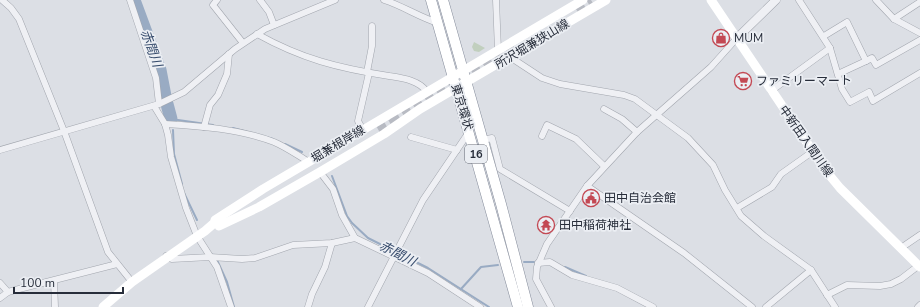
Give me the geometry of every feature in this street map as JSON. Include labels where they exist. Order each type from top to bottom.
[{"type":"highway","name":"東京環状","points":[[431,0],[470,131],[518,307]]},
{"type":"highway","name":"東京環状","points":[[443,0],[528,307]]},
{"type":"main road","name":"所沢堀兼狭山線","points":[[463,70],[583,0]]},
{"type":"main road","name":"所沢堀兼狭山線","points":[[457,88],[606,0]]},
{"type":"main road","name":"中新田入間川線","points":[[711,0],[738,38],[812,152],[840,188],[919,266]]},
{"type":"main road","name":"堀兼根岸線","points":[[217,223],[263,189],[463,70]]},
{"type":"main road","name":"堀兼根岸線","points":[[217,223],[259,207],[320,172],[457,88]]},
{"type":"main road","name":"堀兼根岸線","points":[[103,307],[166,256],[201,233],[378,129]]},
{"type":"street","points":[[2,0],[11,8],[19,19],[64,130],[108,252],[132,282]]},
{"type":"street","points":[[130,0],[156,78],[156,105],[165,124],[176,179],[186,208],[214,257],[232,307]]},
{"type":"street","points":[[217,0],[213,5],[243,43]]},
{"type":"street","points":[[260,0],[269,12],[274,25]]},
{"type":"street","points":[[0,150],[64,130],[156,105],[184,92],[229,54],[257,34],[274,25],[335,0]]},
{"type":"street","points":[[384,0],[400,3],[422,18],[438,23]]},
{"type":"street","points":[[496,0],[498,50]]},
{"type":"street","points":[[551,307],[536,279],[538,263],[547,244],[587,186],[637,132],[711,66],[776,0]]},
{"type":"street","points":[[799,0],[824,36],[830,48],[842,89],[850,102],[869,92],[873,101],[920,73]]},
{"type":"street","points":[[876,0],[894,19],[920,33]]},
{"type":"street","points":[[894,19],[920,2]]},
{"type":"street","points":[[824,36],[847,22],[866,61]]},
{"type":"street","points":[[363,130],[358,121],[372,46],[372,26]]},
{"type":"street","points":[[257,34],[278,46],[332,66],[408,79],[424,87],[427,92]]},
{"type":"street","points":[[838,74],[872,58],[876,65],[920,40]]},
{"type":"street","points":[[771,91],[830,48]]},
{"type":"street","points":[[204,124],[210,105],[218,95],[227,74],[229,54]]},
{"type":"street","points":[[510,57],[542,78],[560,84],[624,94],[645,106],[688,138],[713,165],[725,190],[736,208],[750,224],[811,270],[836,307]]},
{"type":"street","points":[[604,109],[622,119],[637,132]]},
{"type":"street","points":[[165,124],[204,124],[250,135],[275,143],[309,162]]},
{"type":"street","points":[[542,136],[547,125],[564,133],[576,139],[604,166]]},
{"type":"street","points":[[368,307],[423,200],[470,131]]},
{"type":"street","points":[[411,137],[457,150]]},
{"type":"street","points":[[482,140],[492,138],[500,169],[570,211]]},
{"type":"street","points":[[736,208],[772,187],[781,174],[812,152]]},
{"type":"street","points":[[320,172],[333,189],[342,215],[355,238]]},
{"type":"street","points":[[587,186],[684,253],[748,306]]},
{"type":"street","points":[[901,248],[920,235]]},
{"type":"street","points":[[166,256],[172,259],[214,257],[242,259],[255,258],[293,245],[332,243],[355,238],[395,253],[480,307]]},
{"type":"street","points":[[308,307],[312,294],[325,267],[332,243]]},
{"type":"street","points":[[538,263],[550,262],[572,275],[617,288],[653,307]]},
{"type":"street","points":[[0,298],[8,292],[117,264]]},
{"type":"street","points":[[827,295],[847,285],[875,286],[891,284],[901,279],[919,266]]},
{"type":"street","points":[[766,307],[811,270]]},
{"type":"street","points":[[54,281],[55,307]]},
{"type":"street","points":[[0,283],[8,292]]},
{"type":"green space","points":[[474,42],[485,48],[479,52],[474,51],[472,47]]},
{"type":"waterway","name":"赤間川","points":[[134,0],[160,70],[165,96]]},
{"type":"waterway","name":"赤間川","points":[[167,104],[171,119]]},
{"type":"waterway","name":"赤間川","points":[[171,119],[213,125]]},
{"type":"waterway","name":"赤間川","points":[[233,128],[273,139]]},
{"type":"waterway","points":[[173,130],[174,154],[182,184]]},
{"type":"waterway","name":"赤間川","points":[[285,144],[302,152]]},
{"type":"waterway","name":"赤間川","points":[[332,176],[347,216],[352,223],[368,238],[428,268],[489,307]]},
{"type":"waterway","points":[[184,193],[197,220]]},
{"type":"waterway","points":[[217,260],[227,282],[234,307]]},
{"type":"waterway","points":[[524,262],[534,262]]},
{"type":"waterway","points":[[461,289],[481,267],[498,265]]},
{"type":"waterway","points":[[565,267],[586,276]]},
{"type":"tunnel","points":[[576,9],[591,0]]},
{"type":"tunnel","points":[[390,119],[517,44]]},
{"type":"tunnel","points":[[379,131],[398,120]]},
{"type":"place","name":"MUM","points":[[721,38]]},
{"type":"place","name":"ファミリーマート","points":[[743,81]]},
{"type":"place","name":"田中自治会館","points":[[591,198]]},
{"type":"place","name":"田中稲荷神社","points":[[546,225]]}]
